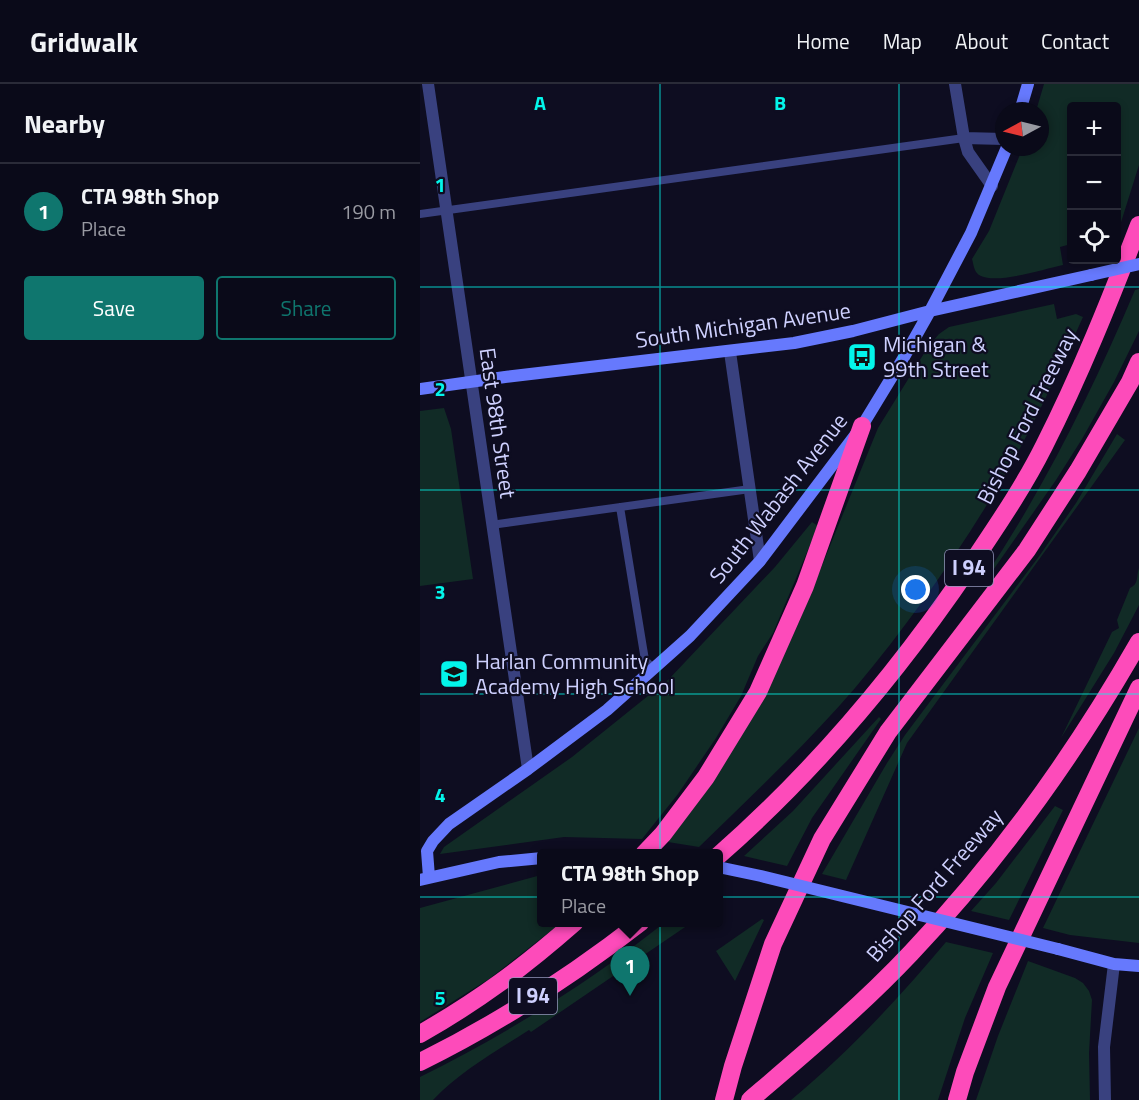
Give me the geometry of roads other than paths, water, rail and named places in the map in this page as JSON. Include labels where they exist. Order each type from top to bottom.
[{"type":"highway","name":"Bishop Ford Freeway","points":[[723,851],[798,782],[864,707],[935,618],[1000,521],[1043,447],[1096,336],[1139,225]]},
{"type":"highway","points":[[724,1100],[773,944],[822,839],[888,732],[1027,550],[1078,471],[1130,382],[1139,362]]},
{"type":"highway","points":[[649,849],[663,834],[706,777],[758,692],[805,586],[862,426]]},
{"type":"highway","name":"Bishop Ford Freeway","points":[[750,1100],[815,1044],[911,954],[998,855],[1062,767],[1108,696],[1139,642]]},
{"type":"highway","points":[[957,1100],[965,1072],[997,987],[1139,688]]},
{"type":"highway","points":[[420,1034],[467,1007],[532,960],[568,927]]},
{"type":"highway","name":"I 94","points":[[420,1062],[457,1044],[563,978],[635,927]]},
{"type":"street","name":"East 98th Street","points":[[428,84],[528,769]]},
{"type":"street","points":[[955,84],[964,138],[975,164],[992,186]]},
{"type":"street","points":[[1023,102],[1028,84]]},
{"type":"street","points":[[964,138],[995,139]]},
{"type":"street","name":"South Wabash Avenue","points":[[424,878],[427,851],[449,824],[607,710],[690,636],[760,561],[862,426],[930,311],[971,233],[1004,156]]},
{"type":"street","name":"South Michigan Avenue","points":[[420,388],[794,343],[853,332],[930,311],[1139,264]]},
{"type":"street","points":[[730,352],[760,561]]},
{"type":"street","points":[[424,878],[499,862],[537,858]]},
{"type":"street","points":[[723,868],[1114,964],[1139,966]]},
{"type":"street","points":[[1105,1100],[1104,1047],[1114,964]]},
{"type":"lane","points":[[420,214],[964,138]]},
{"type":"lane","points":[[491,525],[750,489]]},
{"type":"lane","points":[[621,507],[645,660],[654,669]]},
{"type":"place","name":"Michigan & 99th Street","points":[[862,357]]},
{"type":"place","name":"Harlan Community Academy High School","points":[[454,674]]},
{"type":"place","name":"CTA 98th Shop","points":[[630,996]]}]
